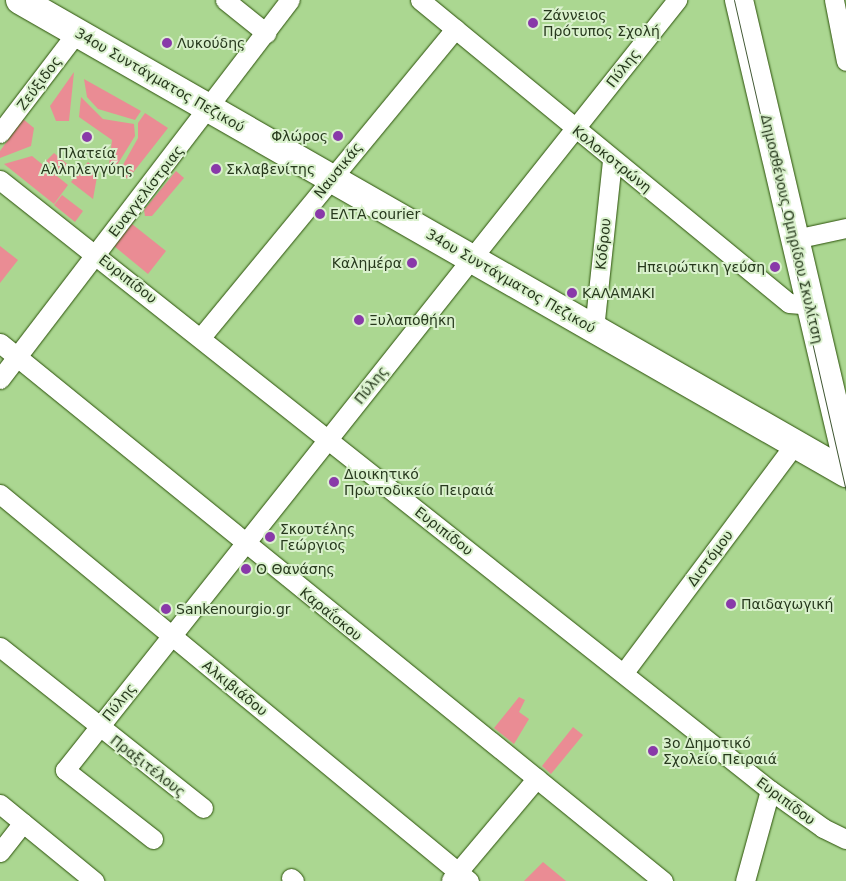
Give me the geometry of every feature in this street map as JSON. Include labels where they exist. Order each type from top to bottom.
[{"type":"main road","name":"34ου Συντάγματος Πεζικού","points":[[20,0],[846,473]]},
{"type":"main road","name":"Δημοσθένους Ομηρίδου Σκυλίτση","points":[[739,0],[846,457]]},
{"type":"street","points":[[225,0],[266,32]]},
{"type":"street","name":"Ευαγγελίστριας","points":[[0,379],[210,109],[290,0]]},
{"type":"street","name":"Κολοκοτρώνη","points":[[420,0],[612,160],[790,302],[810,305]]},
{"type":"street","name":"Πύλης","points":[[153,839],[65,770],[677,0]]},
{"type":"street","points":[[834,0],[846,61]]},
{"type":"street","name":"Ναυσικάς","points":[[202,336],[455,29]]},
{"type":"street","name":"Ζεύξιδος","points":[[0,133],[77,32]]},
{"type":"street","name":"Κόδρου","points":[[594,329],[612,160]]},
{"type":"street","name":"Ευριπίδου","points":[[0,180],[202,336],[326,440],[625,671],[770,790],[828,832],[846,839]]},
{"type":"street","points":[[795,239],[846,228]]},
{"type":"street","name":"Καραΐσκου","points":[[0,343],[244,544],[663,881]]},
{"type":"street","name":"Διστόμου","points":[[625,671],[795,444]]},
{"type":"street","name":"Αλκιβιάδου","points":[[0,494],[459,878]]},
{"type":"street","name":"Πραξιτέλους","points":[[0,647],[98,728],[203,808]]},
{"type":"street","points":[[459,878],[537,778]]},
{"type":"street","points":[[746,881],[770,790]]},
{"type":"street","points":[[0,804],[94,881]]},
{"type":"street","points":[[0,852],[23,823]]},
{"type":"shaded area","points":[[74,72],[69,121],[56,121],[50,106]]},
{"type":"shaded area","points":[[84,79],[141,111],[135,120],[98,109],[87,97]]},
{"type":"shaded area","points":[[81,97],[103,119],[134,124],[135,136],[114,170],[109,165],[112,140],[79,117]]},
{"type":"shaded area","points":[[145,113],[168,128],[128,179],[119,172],[138,138],[138,123]]},
{"type":"shaded area","points":[[23,119],[34,128],[31,146],[0,158],[0,151]]},
{"type":"shaded area","points":[[54,153],[72,168],[59,171],[46,161]]},
{"type":"shaded area","points":[[32,156],[68,185],[54,204],[4,164]]},
{"type":"shaded area","points":[[88,162],[98,171],[93,199],[71,182]]},
{"type":"shaded area","points":[[176,171],[184,178],[152,216],[145,216],[144,210]]},
{"type":"shaded area","points":[[62,195],[83,211],[75,222],[54,205]]},
{"type":"shaded area","points":[[132,224],[166,251],[148,274],[114,246]]},
{"type":"shaded area","points":[[0,246],[18,260],[0,283]]},
{"type":"shaded area","points":[[519,697],[525,700],[519,712],[529,719],[514,744],[494,728]]},
{"type":"shaded area","points":[[573,727],[583,735],[551,774],[542,766]]},
{"type":"shaded area","points":[[543,862],[566,881],[524,881]]},
{"type":"tram line","points":[[734,0],[846,491]]},
{"type":"place","name":"Ζάννειος Πρότυπος Σχολή","points":[[533,23]]},
{"type":"place","name":"Λυκούδης","points":[[167,43]]},
{"type":"place","name":"Φλώρος","points":[[338,136]]},
{"type":"place","name":"Πλατεία Αλληλεγγύης","points":[[87,137]]},
{"type":"place","name":"Σκλαβενίτης","points":[[216,169]]},
{"type":"place","name":"ΕΛΤΑ courier","points":[[320,214]]},
{"type":"place","name":"Καλημέρα","points":[[412,263]]},
{"type":"place","name":"Ηπειρώτικη γεύση","points":[[775,267]]},
{"type":"place","name":"ΚΑΛΑΜΑΚΙ","points":[[572,293]]},
{"type":"place","name":"Ξυλαποθήκη","points":[[359,320]]},
{"type":"place","name":"Διοικητικό Πρωτοδικείο Πειραιά","points":[[334,482]]},
{"type":"place","name":"Σκουτέλης Γεώργιος","points":[[270,537]]},
{"type":"place","name":"Ο Θανάσης","points":[[246,569]]},
{"type":"place","name":"Παιδαγωγική","points":[[731,604]]},
{"type":"place","name":"Sankenourgio.gr","points":[[166,609]]},
{"type":"place","name":"3ο Δημοτικό Σχολείο Πειραιά","points":[[653,751]]}]
